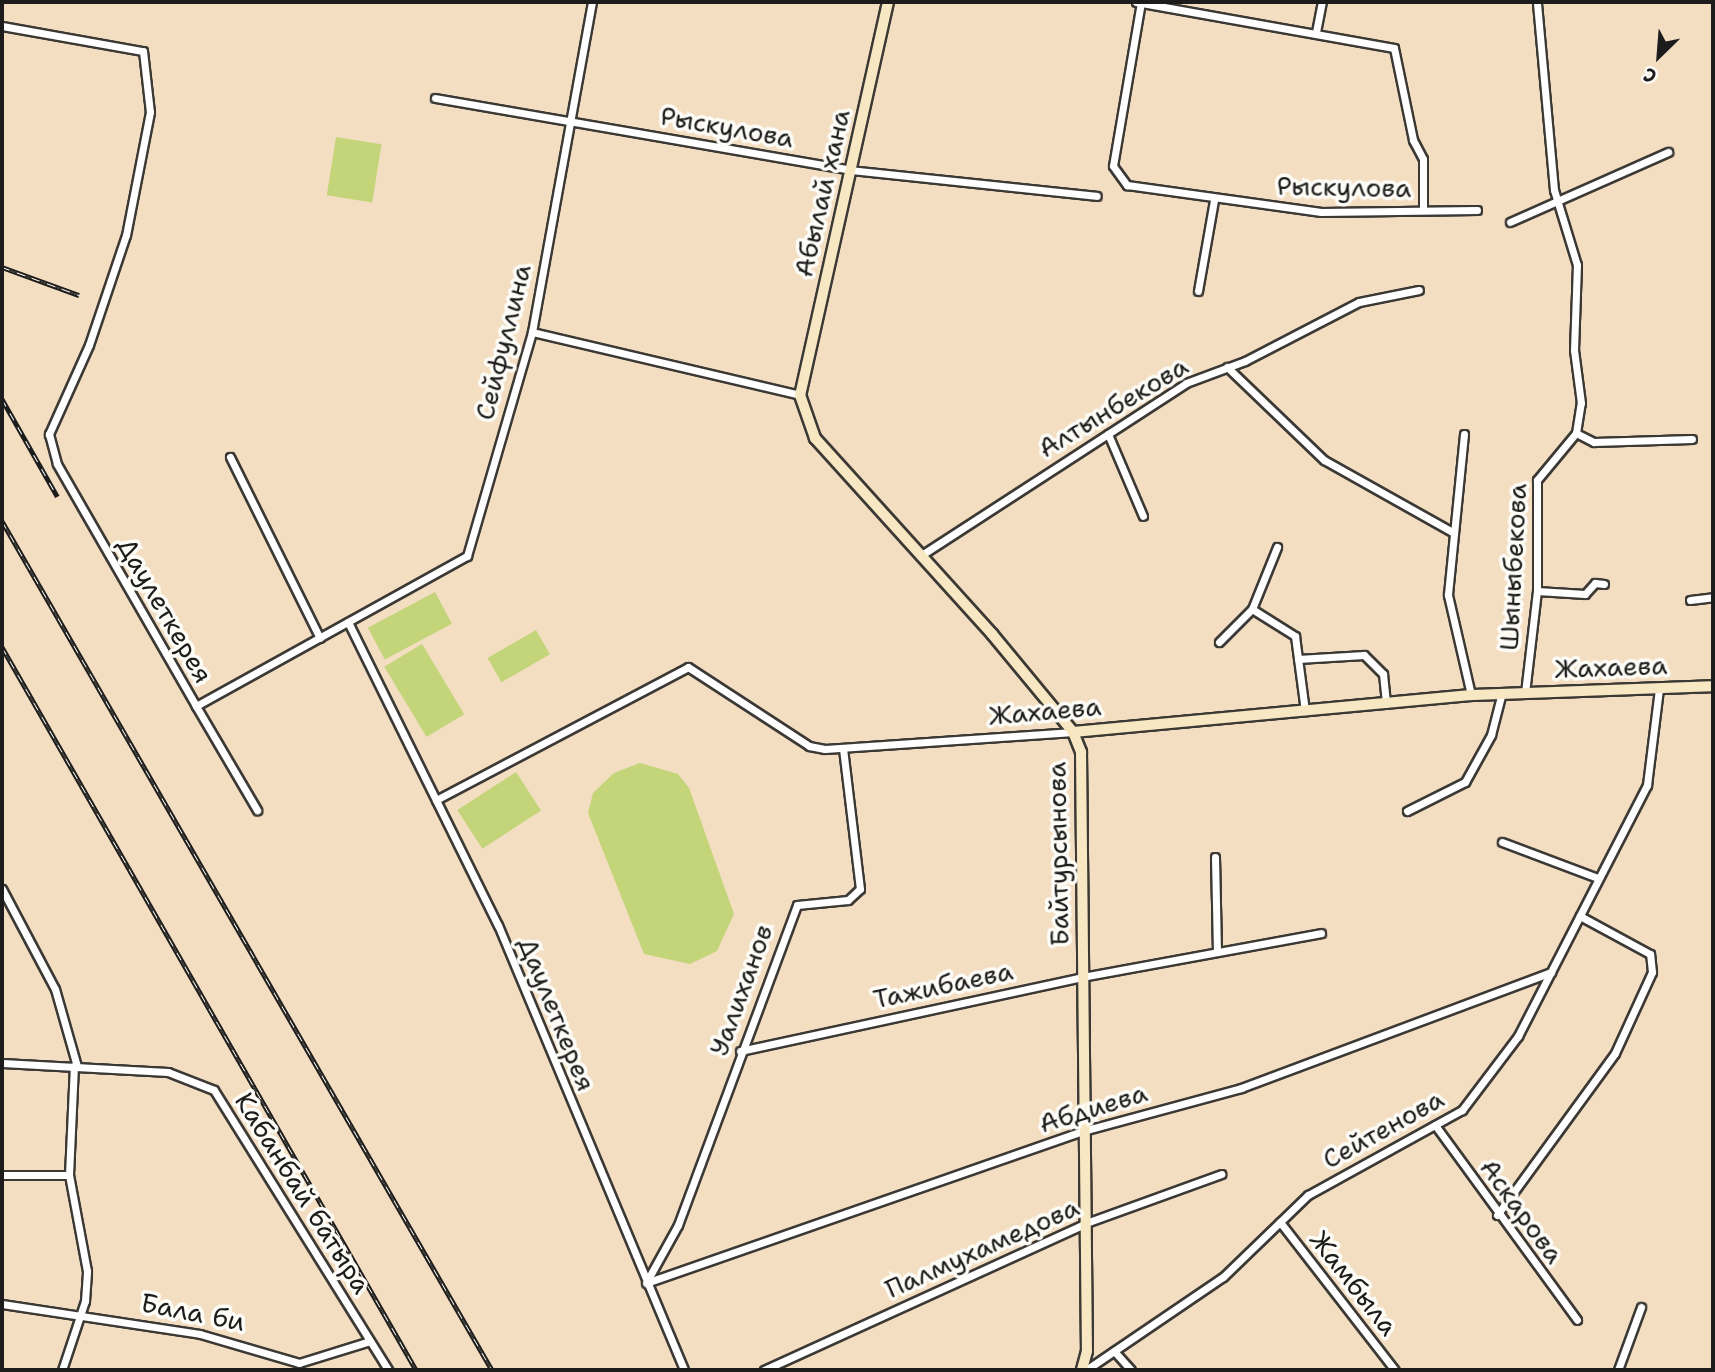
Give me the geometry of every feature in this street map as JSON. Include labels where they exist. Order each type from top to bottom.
[{"type":"main road","name":"Абылай хана","points":[[800,395],[888,2]]},
{"type":"main road","name":"Байтурсынова","points":[[800,395],[815,438],[1073,732],[1081,752],[1087,1351],[1084,1370]]},
{"type":"main road","name":"Жахаева","points":[[1073,732],[1471,695],[1502,696],[1713,686]]},
{"type":"street","name":"Сейфуллина","points":[[348,622],[467,556],[532,332],[592,2]]},
{"type":"street","name":"Рыскулова","points":[[1140,2],[1114,154],[1117,177],[1127,185],[1214,200],[1321,212],[1477,209]]},
{"type":"street","points":[[1140,2],[1394,48],[1413,140],[1423,159],[1423,209]]},
{"type":"street","points":[[1316,32],[1322,2]]},
{"type":"street","points":[[1537,2],[1558,201],[1577,265],[1576,433],[1594,442],[1692,439]]},
{"type":"street","name":"Даулеткерея","points":[[2,26],[143,51],[150,112],[126,235],[89,345],[49,434],[57,464],[196,706],[348,622],[498,925],[684,1370]]},
{"type":"street","name":"Рыскулова","points":[[435,98],[570,124],[850,170],[1097,196]]},
{"type":"street","points":[[1510,222],[1668,152]]},
{"type":"street","points":[[1198,292],[1214,200]]},
{"type":"street","name":"Алтынбекова","points":[[920,556],[1186,383],[1227,367],[1359,302],[1419,290]]},
{"type":"street","points":[[532,332],[800,395]]},
{"type":"street","points":[[1227,367],[1324,460],[1454,533]]},
{"type":"street","name":"Шыныбекова","points":[[1525,693],[1537,591],[1536,480],[1576,433]]},
{"type":"street","points":[[1108,434],[1143,516]]},
{"type":"street","points":[[1464,434],[1448,595],[1471,695]]},
{"type":"street","points":[[230,457],[320,638]]},
{"type":"street","points":[[1219,642],[1252,609],[1278,547]]},
{"type":"street","points":[[1537,591],[1585,594],[1595,583],[1604,584]]},
{"type":"street","points":[[1690,600],[1713,597]]},
{"type":"street","points":[[1252,609],[1295,636],[1305,710]]},
{"type":"street","points":[[1298,659],[1364,655],[1383,674],[1385,704]]},
{"type":"street","name":"Жахаева","points":[[436,800],[688,667],[809,746],[843,749],[1073,732]]},
{"type":"street","name":"Сейтенова","points":[[1084,1370],[1223,1277],[1308,1195],[1462,1111],[1518,1035],[1647,785],[1659,689]]},
{"type":"street","points":[[1407,811],[1465,782],[1491,734],[1502,696]]},
{"type":"street","points":[[196,706],[257,810]]},
{"type":"street","name":"Уалиханов","points":[[646,1283],[678,1225],[740,1051],[797,905],[848,900],[860,889],[843,749]]},
{"type":"street","points":[[1502,842],[1598,878]]},
{"type":"street","points":[[1215,857],[1217,950]]},
{"type":"street","points":[[2,889],[55,989],[76,1066],[69,1175],[87,1270],[81,1312],[62,1370]]},
{"type":"street","points":[[1497,1215],[1615,1053],[1652,972],[1650,954],[1580,916]]},
{"type":"street","name":"Тажибаева","points":[[740,1051],[1083,976],[1321,933]]},
{"type":"street","name":"Абдиева","points":[[646,1283],[1083,1131],[1241,1088],[1551,972]]},
{"type":"street","name":"Кабанбай батыра","points":[[2,1063],[168,1072],[214,1090],[388,1370]]},
{"type":"street","name":"Аскарова","points":[[1436,1125],[1497,1215],[1577,1320]]},
{"type":"street","name":"Палмухамедова","points":[[764,1370],[1086,1223],[1221,1174]]},
{"type":"street","points":[[2,1175],[69,1175]]},
{"type":"street","name":"Жамбыла","points":[[1280,1222],[1395,1370]]},
{"type":"street","name":"Бала би","points":[[2,1304],[81,1312],[254,1346],[299,1363],[370,1341]]},
{"type":"street","points":[[1618,1370],[1641,1307]]},
{"type":"street","points":[[1114,1351],[1131,1370]]},
{"type":"green space","points":[[336,137],[381,144],[372,202],[327,195]]},
{"type":"green space","points":[[435,592],[452,624],[385,659],[368,628]]},
{"type":"green space","points":[[536,630],[550,654],[502,682],[488,658]]},
{"type":"green space","points":[[422,644],[464,714],[427,737],[384,667]]},
{"type":"green space","points":[[640,763],[678,774],[689,788],[734,914],[717,951],[690,964],[644,954],[588,813],[593,793],[614,773]]},
{"type":"green space","points":[[516,772],[541,811],[482,849],[457,810]]},
{"type":"railway","points":[[2,267],[79,295]]},
{"type":"railway","points":[[2,399],[57,496]]},
{"type":"railway","points":[[2,521],[492,1370]]},
{"type":"railway","points":[[2,647],[416,1370]]}]
